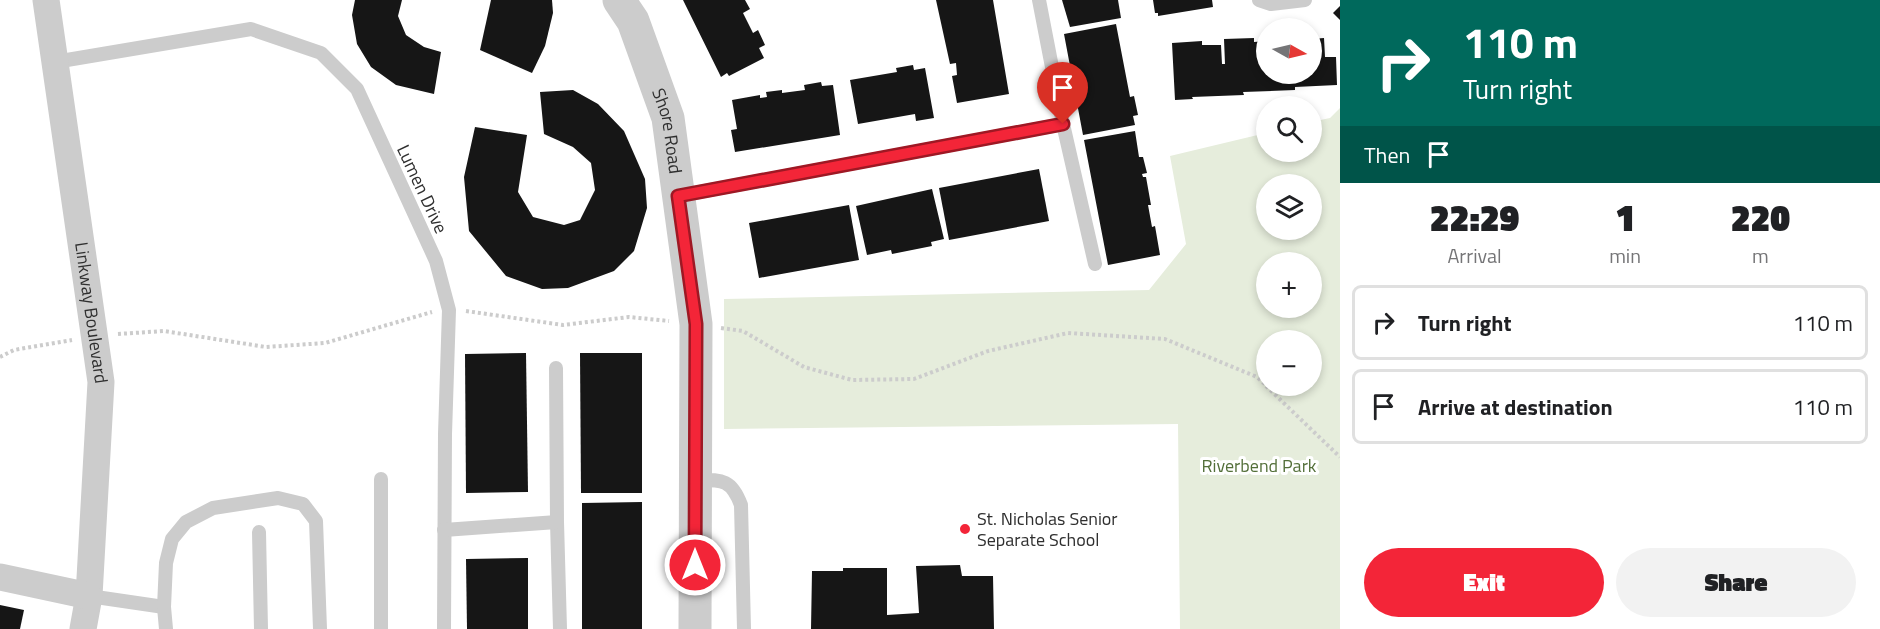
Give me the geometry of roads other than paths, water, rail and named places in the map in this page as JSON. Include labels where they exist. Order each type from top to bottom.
[{"type":"street","name":"Linkway Boulevard","points":[[46,0],[101,382],[89,596],[83,629]]},
{"type":"street","name":"Shore Road","points":[[619,0],[633,21],[668,118],[696,324],[695,629]]},
{"type":"street","points":[[0,577],[89,596]]},
{"type":"lane","points":[[1040,0],[1063,124],[1095,264]]},
{"type":"lane","points":[[1259,0],[1271,4],[1305,0]]},
{"type":"lane","name":"Lumen Drive","points":[[56,62],[251,29],[321,53],[357,89],[435,261],[449,310],[444,629]]},
{"type":"lane","points":[[678,196],[1063,124]]},
{"type":"lane","points":[[556,368],[560,629]]},
{"type":"lane","points":[[381,479],[381,629]]},
{"type":"lane","points":[[695,480],[722,480],[735,490],[741,505],[744,629]]},
{"type":"lane","points":[[166,629],[164,607],[166,563],[172,539],[186,522],[213,508],[278,498],[303,504],[316,521],[320,629]]},
{"type":"lane","points":[[444,530],[557,522]]},
{"type":"lane","points":[[259,532],[261,629]]},
{"type":"lane","points":[[89,596],[164,607]]},
{"type":"place","name":"St. Nicholas Senior Separate School","points":[[965,529]]},
{"type":"park label","name":"Riverbend Park","points":[[1259,466]]}]
